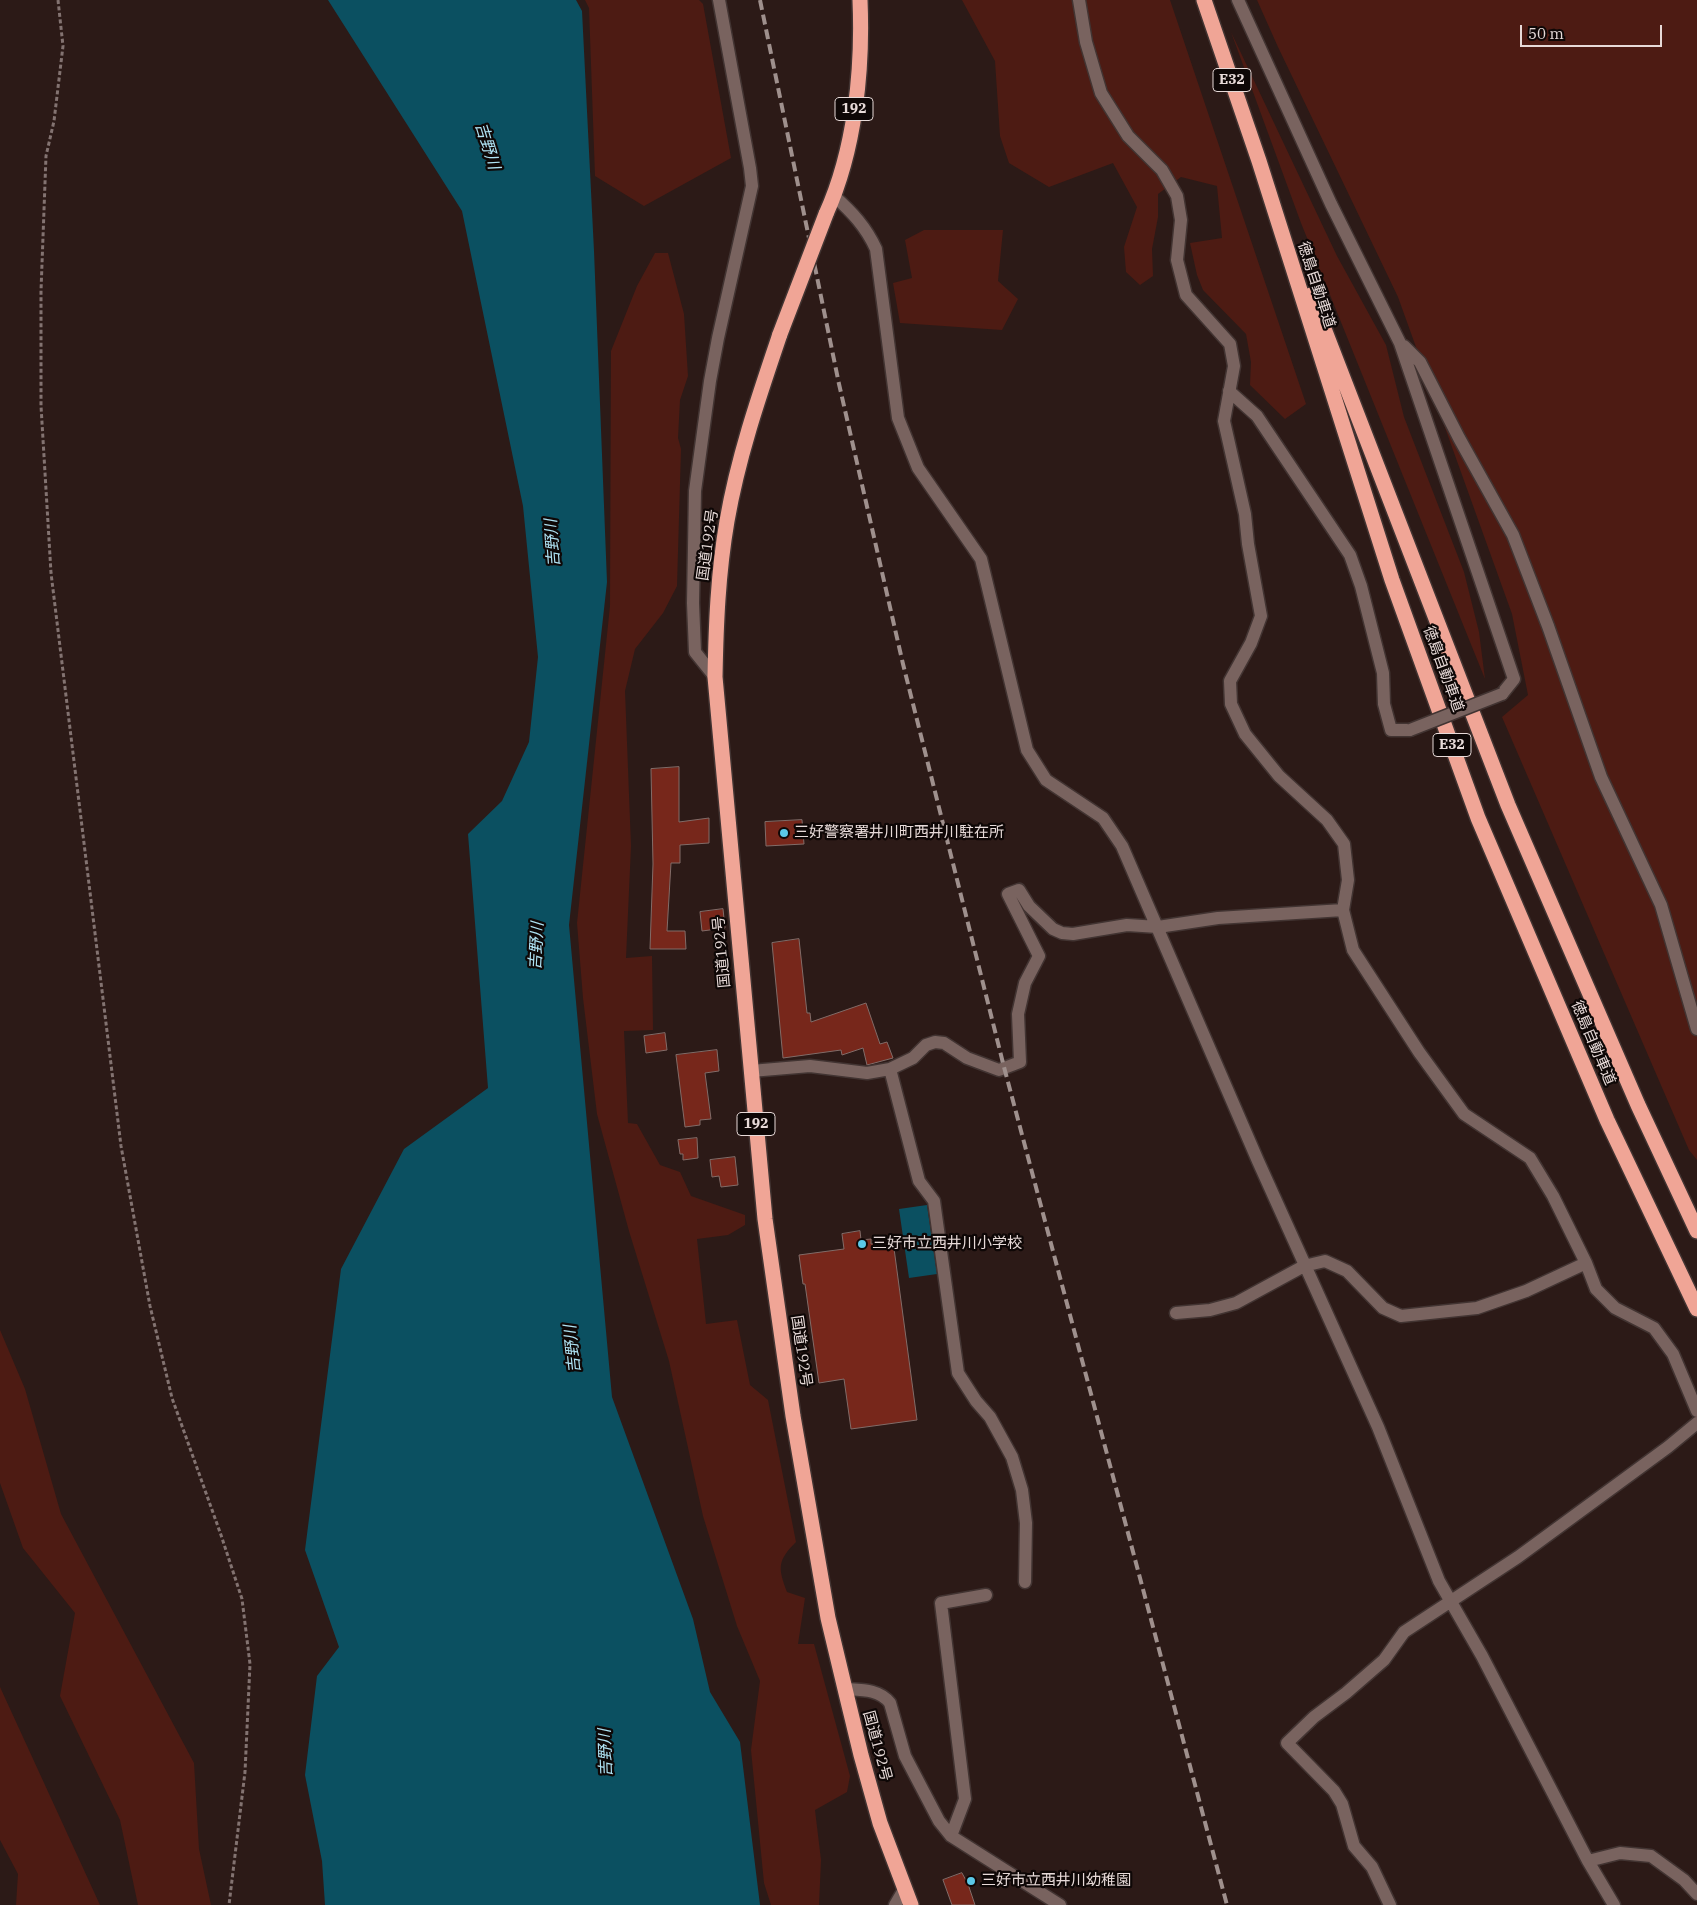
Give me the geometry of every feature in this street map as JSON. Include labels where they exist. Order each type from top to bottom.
[{"type":"highway","name":"国道192号","points":[[860,0],[861,32],[858,82],[848,142],[834,196],[780,334],[753,415],[727,521],[716,623],[715,677],[765,1219],[793,1416],[828,1618],[845,1689],[880,1823],[911,1905]]},
{"type":"highway","name":"徳島自動車道","points":[[1204,0],[1259,161],[1392,580],[1478,818],[1607,1120],[1697,1309]]},
{"type":"highway","name":"徳島自動車道","points":[[1259,161],[1418,568],[1508,805],[1634,1096],[1697,1231]]},
{"type":"street","points":[[715,677],[695,652],[695,491],[716,347],[752,186],[719,0]]},
{"type":"street","points":[[1079,0],[1086,42],[1101,93],[1128,136],[1162,170],[1177,196],[1181,220],[1177,260],[1186,295],[1230,344],[1234,366],[1224,421],[1245,514],[1248,544],[1261,616],[1251,643],[1230,681],[1231,704],[1245,734],[1279,776],[1328,820],[1344,844],[1348,880],[1343,910],[1353,950],[1419,1052],[1464,1114],[1530,1158],[1553,1196],[1586,1262],[1596,1289],[1615,1308],[1654,1328],[1673,1354],[1697,1411]]},
{"type":"street","points":[[1229,391],[1256,416],[1350,555],[1361,586],[1383,673],[1384,704],[1391,730],[1410,730],[1502,694],[1514,678],[1400,343],[1331,204],[1238,0]]},
{"type":"street","points":[[834,196],[869,232],[876,249],[898,418],[918,468],[981,559],[1027,750],[1046,780],[1103,818],[1122,846],[1304,1266],[1378,1428],[1439,1581],[1482,1656],[1588,1861],[1614,1905]]},
{"type":"street","points":[[1400,343],[1420,362],[1459,438],[1513,535],[1548,626],[1601,777],[1661,905],[1697,1029]]},
{"type":"street","points":[[751,1071],[810,1066],[867,1073],[890,1070],[913,1058],[926,1045],[934,1042],[944,1043],[967,1058],[999,1070],[1020,1062],[1018,1014],[1025,983],[1039,956],[1008,894],[1019,890],[1029,906],[1053,929],[1062,933],[1073,934],[1127,925],[1158,927],[1218,918],[1343,910]]},
{"type":"street","points":[[890,1070],[919,1182],[934,1201],[958,1373],[976,1402],[995,1425],[1012,1457],[1022,1490],[1026,1523],[1025,1582]]},
{"type":"street","points":[[1176,1313],[1210,1310],[1236,1303],[1304,1266],[1325,1262],[1347,1271],[1383,1308],[1401,1316],[1478,1308],[1526,1291],[1586,1262]]},
{"type":"street","points":[[1390,1905],[1372,1866],[1354,1846],[1342,1804],[1334,1791],[1287,1743],[1314,1717],[1346,1693],[1384,1660],[1404,1632],[1518,1557],[1668,1447],[1697,1423]]},
{"type":"street","points":[[951,1836],[965,1799],[941,1603],[986,1594]]},
{"type":"street","points":[[845,1689],[873,1692],[885,1696],[890,1703],[905,1756],[940,1821],[951,1836],[1060,1905]]},
{"type":"street","points":[[1588,1861],[1620,1853],[1651,1856],[1684,1880],[1697,1894]]},
{"type":"street","points":[[895,1905],[905,1888]]},
{"type":"path","points":[[58,0],[63,46],[54,121],[46,156],[41,291],[41,406],[51,573],[121,1146],[148,1296],[172,1398],[242,1599],[250,1664],[245,1772],[229,1905]]},
{"type":"shaded area","points":[[585,0],[699,0],[703,4],[731,158],[644,206],[595,176],[589,8]]},
{"type":"shaded area","points":[[962,0],[1170,0],[1306,404],[1285,419],[1250,385],[1251,362],[1246,334],[1203,290],[1197,275],[1190,243],[1222,238],[1217,186],[1181,177],[1158,194],[1158,217],[1152,249],[1153,276],[1140,285],[1126,272],[1124,247],[1137,207],[1113,163],[1049,187],[1009,163],[1000,136],[995,61]]},
{"type":"shaded area","points":[[1257,0],[1697,0],[1697,1160],[1689,1150],[1502,717],[1528,695],[1512,614],[1398,297]]},
{"type":"shaded area","points":[[1231,32],[1337,256],[1386,345],[1404,417],[1464,572],[1479,632],[1485,679],[1301,223]]},
{"type":"shaded area","points":[[924,230],[1003,230],[998,281],[1018,299],[1002,330],[900,323],[893,283],[912,278],[905,240]]},
{"type":"shaded area","points":[[655,253],[668,253],[684,314],[688,376],[680,400],[678,438],[681,449],[677,586],[663,613],[635,649],[625,691],[631,846],[626,958],[652,956],[653,1030],[624,1031],[628,1123],[637,1124],[660,1165],[680,1172],[691,1196],[745,1215],[745,1225],[728,1235],[697,1239],[706,1324],[737,1320],[750,1385],[768,1400],[796,1542],[782,1560],[782,1577],[787,1592],[805,1598],[798,1644],[814,1644],[850,1776],[847,1792],[815,1810],[821,1860],[819,1905],[771,1905],[764,1883],[751,1750],[760,1681],[737,1626],[703,1516],[669,1361],[629,1231],[597,1114],[583,998],[577,923],[610,606],[611,351],[637,286]]},
{"type":"shaded area","points":[[0,1330],[25,1389],[61,1514],[194,1763],[199,1849],[211,1905],[138,1905],[120,1820],[60,1696],[75,1613],[23,1548],[0,1483]]},
{"type":"shaded area","points":[[0,1687],[100,1905],[16,1905],[18,1874],[0,1840]]},
{"type":"water","name":"吉野川","points":[[328,0],[576,0],[582,11],[607,582],[569,925],[612,1397],[693,1619],[710,1692],[740,1742],[760,1905],[325,1905],[322,1861],[305,1775],[317,1676],[339,1647],[305,1550],[341,1269],[404,1149],[488,1088],[468,834],[502,801],[529,742],[538,657],[523,506],[462,211]]},
{"type":"water","points":[[927,1205],[937,1274],[909,1278],[899,1209]]},
{"type":"building","points":[[679,767],[679,822],[709,818],[709,843],[680,845],[680,863],[671,863],[667,931],[685,931],[686,949],[650,949],[653,864],[651,769]]},
{"type":"building","name":"三好警察署井川町西井川駐在所","points":[[802,820],[804,844],[766,846],[765,822]]},
{"type":"building","points":[[723,909],[725,928],[702,931],[700,912]]},
{"type":"building","points":[[799,939],[807,1013],[810,1013],[811,1022],[866,1003],[880,1044],[887,1042],[893,1058],[867,1065],[863,1048],[842,1055],[841,1050],[783,1058],[772,943]]},
{"type":"building","points":[[665,1033],[667,1050],[646,1053],[644,1036]]},
{"type":"building","points":[[717,1050],[719,1071],[705,1073],[711,1119],[700,1120],[700,1125],[685,1127],[676,1055]]},
{"type":"building","points":[[697,1138],[698,1158],[683,1160],[678,1140]]},
{"type":"building","points":[[735,1157],[738,1185],[721,1187],[719,1176],[712,1177],[710,1160]]},
{"type":"building","points":[[860,1231],[861,1240],[871,1239],[871,1244],[893,1241],[917,1420],[851,1429],[844,1379],[819,1383],[799,1255],[844,1249],[842,1234]]},
{"type":"building","points":[[962,1873],[975,1905],[952,1905],[943,1880]]},
{"type":"railway","points":[[760,0],[839,384],[903,664],[1004,1067],[1227,1905]]},
{"type":"place","name":"三好警察署井川町西井川駐在所","points":[[784,833]]},
{"type":"place","name":"三好市立西井川小学校","points":[[862,1244]]},
{"type":"place","name":"三好市立西井川幼稚園","points":[[971,1881]]}]
